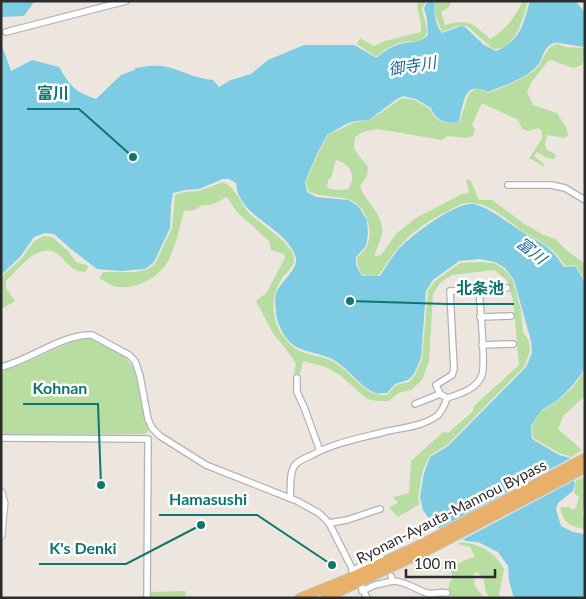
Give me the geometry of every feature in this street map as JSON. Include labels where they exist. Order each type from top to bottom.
[{"type":"highway","name":"Ryonan-Ayauta-Mannou Bypass","points":[[424,547],[585,458]]},
{"type":"highway","name":"Ryonan-Ayauta-Mannou Bypass","points":[[325,598],[357,580],[585,468]]},
{"type":"highway","name":"Ryonan-Ayauta-Mannou Bypass","points":[[300,598],[357,580]]},
{"type":"street","points":[[6,32],[126,1]]},
{"type":"street","points":[[508,185],[551,185],[565,188],[585,200]]},
{"type":"street","points":[[447,398],[440,394],[436,385],[452,375],[454,369],[450,291],[507,288]]},
{"type":"street","points":[[447,398],[470,389],[482,375],[479,289]]},
{"type":"street","points":[[480,317],[511,316]]},
{"type":"street","points":[[1,367],[28,358],[76,336],[92,335],[129,355],[135,361],[140,376],[148,419],[152,428],[160,436],[206,465],[310,507],[329,523],[367,598]]},
{"type":"street","points":[[482,345],[514,344]]},
{"type":"street","points":[[297,378],[297,392],[320,451]]},
{"type":"street","points":[[415,404],[440,394]]},
{"type":"street","points":[[290,498],[294,466],[297,462],[320,451],[352,440],[431,419],[444,408],[447,398]]},
{"type":"street","points":[[1,438],[148,439],[147,598]]},
{"type":"street","points":[[1,492],[4,503],[1,536]]},
{"type":"street","points":[[329,523],[347,520],[380,509]]},
{"type":"street","points":[[357,580],[380,555],[381,557]]},
{"type":"street","points":[[357,580],[375,585],[392,579],[427,593],[447,593]]},
{"type":"green space","points":[[418,1],[429,1],[422,8],[427,31],[423,38],[396,44],[378,56],[357,44],[360,38],[374,46],[385,41],[421,32]]},
{"type":"green space","points":[[435,1],[451,1],[449,7],[441,12],[445,25],[460,22],[470,23],[490,39],[510,23],[523,1],[528,1],[521,24],[513,39],[501,48],[493,49],[467,26],[457,26],[442,32],[435,14]]},
{"type":"green space","points":[[557,44],[566,47],[585,48],[585,57],[582,65],[573,68],[551,60],[548,61],[531,83],[527,92],[533,105],[557,113],[567,129],[568,135],[565,138],[547,135],[546,149],[555,154],[556,157],[553,159],[547,158],[537,152],[534,156],[543,163],[544,167],[529,159],[542,138],[542,131],[539,128],[527,131],[522,129],[518,120],[482,103],[472,125],[475,129],[473,136],[467,138],[447,136],[442,140],[377,129],[363,132],[355,137],[354,149],[368,167],[367,176],[360,186],[362,192],[377,214],[382,226],[382,233],[375,256],[381,255],[396,234],[416,218],[462,194],[468,193],[466,181],[468,179],[479,200],[492,200],[523,223],[557,240],[564,248],[585,264],[585,280],[575,265],[565,266],[551,249],[498,213],[486,206],[469,203],[436,217],[416,230],[393,254],[379,275],[362,275],[357,264],[357,258],[367,246],[370,233],[364,213],[356,203],[350,200],[318,195],[308,191],[306,182],[328,135],[355,122],[370,120],[402,98],[415,100],[430,109],[435,117],[442,122],[455,123],[460,121],[469,93],[478,88],[488,93],[524,77],[535,70],[552,46]],"holes":[[[336,160],[351,171],[351,184],[348,189],[337,190],[327,188]]]},
{"type":"green space","points":[[223,182],[235,192],[249,213],[282,240],[292,252],[293,264],[279,284],[273,307],[276,323],[284,337],[296,349],[337,364],[366,389],[376,394],[387,395],[396,385],[409,382],[415,375],[422,359],[428,291],[435,281],[460,263],[480,262],[494,263],[504,269],[513,280],[521,310],[523,332],[529,341],[530,352],[524,367],[447,445],[429,456],[422,473],[418,498],[420,504],[398,517],[389,507],[398,503],[393,497],[409,493],[411,461],[443,432],[448,433],[472,412],[475,405],[519,365],[513,300],[507,280],[494,270],[452,275],[441,282],[433,294],[429,361],[422,380],[411,390],[398,393],[389,401],[367,399],[341,376],[326,367],[303,361],[300,374],[297,375],[294,373],[296,364],[273,333],[256,301],[267,292],[285,258],[284,254],[271,250],[269,241],[237,212],[227,197],[211,205],[202,205],[195,210],[184,211],[168,261],[160,271],[148,280],[134,286],[120,287],[113,286],[99,278],[103,272],[134,272],[146,270],[155,264],[172,228],[175,195],[199,191]]},
{"type":"green space","points":[[44,236],[52,237],[68,251],[76,262],[89,266],[85,272],[78,271],[55,253],[48,251],[40,252],[25,261],[6,281],[6,288],[15,301],[3,308],[1,307],[1,277],[22,258],[34,241]]},
{"type":"green space","points":[[88,337],[123,355],[134,368],[149,430],[146,434],[1,435],[1,369],[19,365],[81,338]]},
{"type":"green space","points":[[585,370],[585,396],[564,415],[558,429],[582,450],[571,457],[559,453],[533,438],[532,426],[542,411],[559,400],[573,387]]},
{"type":"green space","points":[[585,476],[585,509],[582,514],[585,518],[585,529],[568,523],[560,507],[568,507],[573,510],[576,507],[579,497],[574,493],[576,481]]},
{"type":"green space","points":[[461,542],[480,547],[496,557],[504,569],[499,594],[500,598],[489,598],[485,590],[484,578],[476,572],[473,575],[475,586],[484,598],[452,598],[448,591],[449,583],[453,578],[451,572],[461,562],[475,557],[470,547],[458,544]]},
{"type":"green space","points":[[185,591],[186,598],[151,598],[151,592]]},
{"type":"water","points":[[1,1],[35,1],[24,16],[1,17]]},
{"type":"water","name":"御寺川","points":[[530,1],[575,1],[585,12],[585,47],[554,43],[547,47],[539,64],[520,79],[488,92],[480,89],[470,91],[464,100],[459,121],[450,123],[442,121],[435,116],[431,108],[416,99],[403,96],[369,120],[346,124],[327,135],[305,182],[307,192],[316,197],[348,200],[358,206],[367,220],[368,234],[366,246],[356,257],[356,265],[362,276],[380,276],[397,251],[411,238],[433,221],[467,204],[474,204],[485,208],[540,242],[550,249],[564,267],[575,266],[585,282],[585,369],[558,400],[542,410],[531,426],[532,439],[559,455],[570,458],[575,484],[573,491],[558,503],[556,509],[561,526],[573,532],[585,534],[585,598],[514,598],[509,581],[508,566],[498,552],[478,542],[466,541],[434,526],[423,510],[420,497],[424,473],[430,457],[448,446],[526,367],[532,353],[531,341],[514,280],[505,268],[495,262],[480,259],[459,261],[433,280],[426,291],[421,358],[414,374],[408,380],[395,384],[387,393],[370,391],[337,362],[328,357],[296,347],[284,334],[277,318],[275,296],[295,265],[295,255],[281,236],[245,205],[239,195],[236,183],[229,179],[223,179],[199,189],[173,193],[170,228],[154,262],[145,269],[121,271],[97,269],[54,234],[45,233],[34,237],[20,257],[1,275],[1,43],[11,71],[32,60],[59,67],[74,88],[96,99],[121,75],[135,70],[135,68],[157,66],[171,68],[196,77],[213,80],[219,87],[231,80],[251,74],[268,60],[304,45],[354,45],[378,57],[394,46],[418,41],[428,35],[424,8],[427,3],[431,2],[435,3],[434,11],[442,33],[461,26],[465,27],[484,45],[496,51],[516,37],[523,24]]},
{"type":"pier","points":[[573,457],[577,479],[460,541],[436,530]]},
{"type":"place","name":"富川","points":[[133,157]]},
{"type":"place","name":"北条池","points":[[350,301]]},
{"type":"place","name":"Kohnan","points":[[101,485]]},
{"type":"place","name":"K's Denki","points":[[201,525]]},
{"type":"place","name":"Hamasushi","points":[[332,565]]}]
